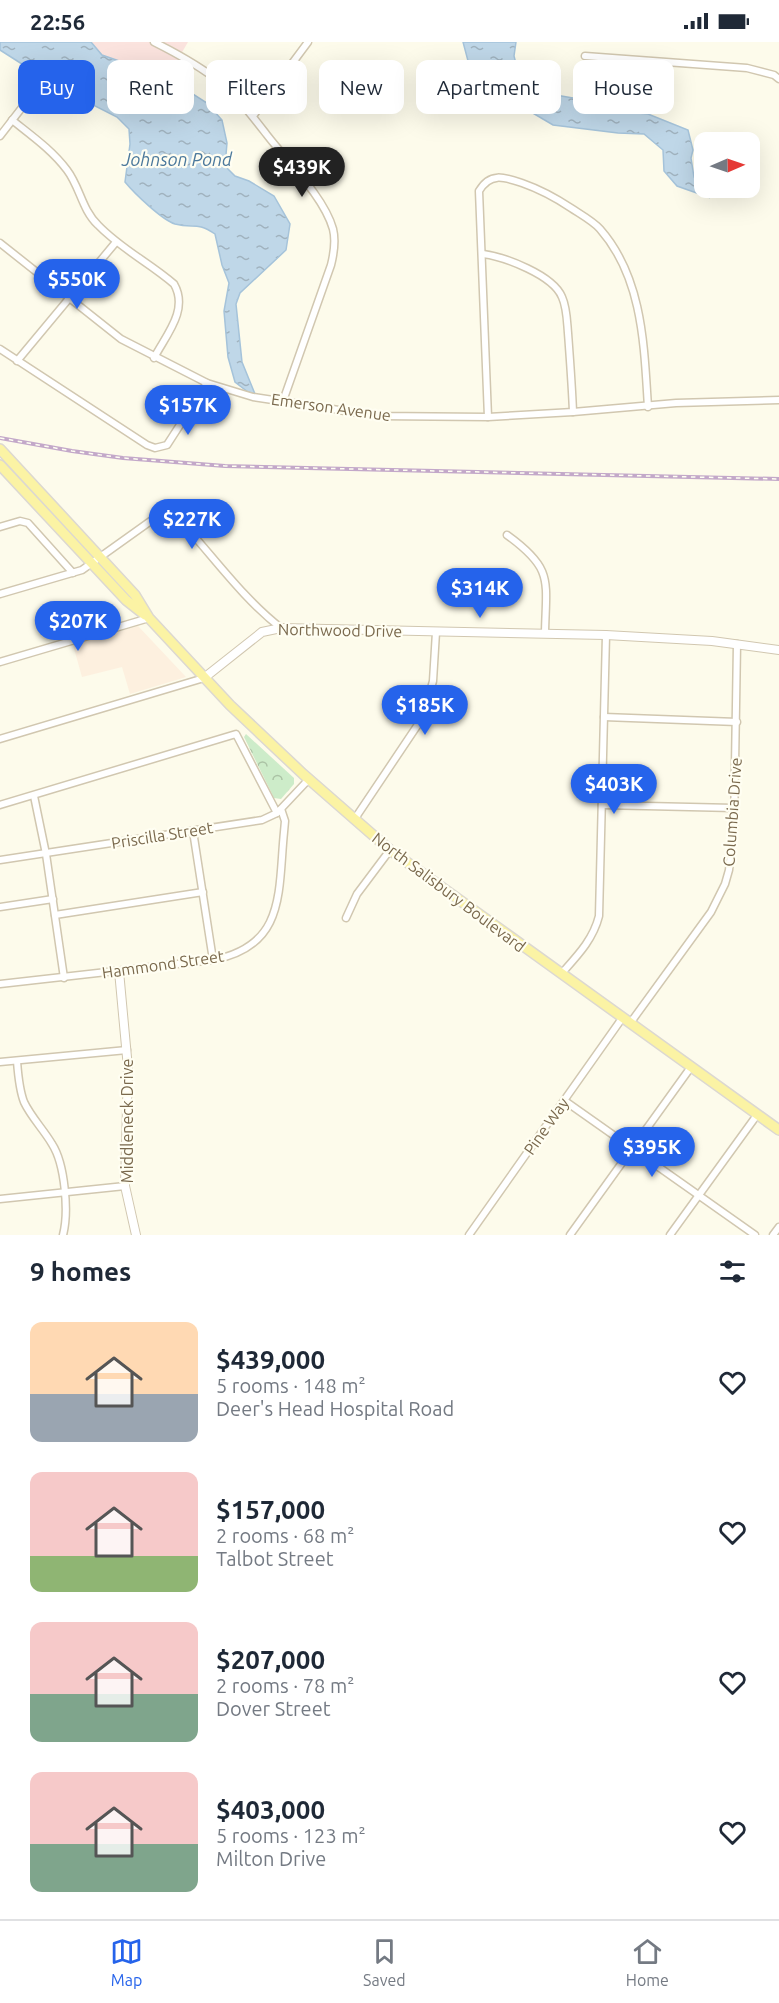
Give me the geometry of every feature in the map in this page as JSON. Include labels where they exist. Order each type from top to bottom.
[{"type":"main road","name":"North Salisbury Boulevard","points":[[0,449],[135,595],[149,618]]},
{"type":"main road","name":"North Salisbury Boulevard","points":[[0,465],[126,600],[149,618],[249,723],[354,820],[390,850],[779,1130]]},
{"type":"street","points":[[154,42],[186,57],[204,70],[222,84],[253,116],[327,212],[334,231],[335,242],[331,265],[283,401]]},
{"type":"street","points":[[253,116],[308,42]]},
{"type":"street","points":[[585,56],[747,68],[774,75],[779,79]]},
{"type":"street","points":[[0,136],[18,112]]},
{"type":"street","points":[[12,120],[50,150],[68,171],[91,218],[116,242],[166,277],[178,291],[180,308],[154,358]]},
{"type":"street","points":[[488,417],[479,191],[484,182],[493,177],[530,185],[562,202],[599,228],[609,241],[627,274],[641,319],[648,406]]},
{"type":"street","points":[[17,361],[116,242]]},
{"type":"street","name":"Emerson Avenue","points":[[0,243],[121,339],[154,358],[207,383],[253,397],[378,416],[488,417],[723,401],[779,400]]},
{"type":"street","points":[[483,254],[496,256],[529,269],[550,283],[562,297],[568,323],[573,412]]},
{"type":"street","points":[[0,349],[155,448],[167,445],[207,383]]},
{"type":"street","points":[[0,594],[73,573],[100,557],[159,515],[170,513],[176,516],[232,580],[281,628]]},
{"type":"street","points":[[0,527],[20,521],[28,523],[73,573]]},
{"type":"street","points":[[507,535],[531,553],[544,574],[546,585],[545,633]]},
{"type":"street","points":[[0,662],[149,618]]},
{"type":"street","name":"Northwood Drive","points":[[204,678],[262,632],[281,628],[606,635],[672,638],[779,650]]},
{"type":"street","points":[[354,820],[423,717],[433,681],[436,632]]},
{"type":"street","points":[[561,974],[582,951],[594,931],[599,916],[606,635]]},
{"type":"street","name":"Columbia Drive","points":[[627,1019],[684,949],[720,896],[729,870],[733,842],[737,644]]},
{"type":"street","points":[[0,739],[204,678]]},
{"type":"street","points":[[604,717],[737,722]]},
{"type":"street","points":[[0,805],[236,734],[279,811],[309,779]]},
{"type":"street","points":[[34,796],[46,854],[64,978]]},
{"type":"street","points":[[602,805],[734,808]]},
{"type":"street","name":"Priscilla Street","points":[[0,860],[262,820],[279,811]]},
{"type":"street","name":"Hammond Street","points":[[0,984],[213,960],[227,957],[250,946],[268,928],[278,897],[285,821],[279,811]]},
{"type":"street","points":[[193,831],[213,960]]},
{"type":"street","points":[[346,918],[357,894],[390,850]]},
{"type":"street","points":[[55,915],[203,892]]},
{"type":"street","points":[[0,907],[53,899]]},
{"type":"street","name":"Middleneck Drive","points":[[118,970],[129,1084],[125,1186],[136,1235]]},
{"type":"street","name":"Pine Way","points":[[469,1235],[564,1101],[627,1019]]},
{"type":"street","points":[[0,1062],[127,1050]]},
{"type":"street","points":[[17,1061],[19,1084],[24,1101],[57,1153],[60,1162],[64,1193],[63,1235]]},
{"type":"street","points":[[570,1235],[691,1067]]},
{"type":"street","points":[[564,1101],[755,1235]]},
{"type":"street","points":[[670,1235],[757,1114]]},
{"type":"street","points":[[0,1199],[125,1186]]},
{"type":"street","points":[[772,1235],[779,1227]]},
{"type":"shaded area","points":[[91,42],[188,42],[178,60],[115,60],[101,55]]},
{"type":"shaded area","points":[[138,626],[186,677],[130,694],[122,667],[82,677],[73,645]]},
{"type":"green space","points":[[246,734],[294,778],[294,784],[281,799],[274,798],[244,737]]},
{"type":"water","name":"Johnson Pond","points":[[0,42],[91,42],[102,55],[116,60],[107,60],[107,112],[95,106],[95,60],[18,61],[0,50]]},
{"type":"water","points":[[463,42],[516,42],[515,60],[468,60]]},
{"type":"water","name":"Johnson Pond","points":[[194,95],[206,102],[206,114],[217,114],[222,120],[227,143],[225,166],[235,176],[249,181],[274,196],[290,224],[286,250],[240,293],[236,304],[242,362],[255,394],[248,392],[235,382],[228,357],[224,311],[229,283],[215,234],[199,226],[175,224],[169,221],[149,206],[125,182],[130,144],[129,129],[111,114],[194,114]]},
{"type":"water","points":[[561,96],[573,98],[573,114],[648,114],[688,130],[693,150],[691,158],[694,192],[677,186],[664,171],[663,150],[644,134],[553,125],[534,114],[561,114]]},
{"type":"railway","points":[[0,438],[123,458],[225,466],[779,479]]}]
